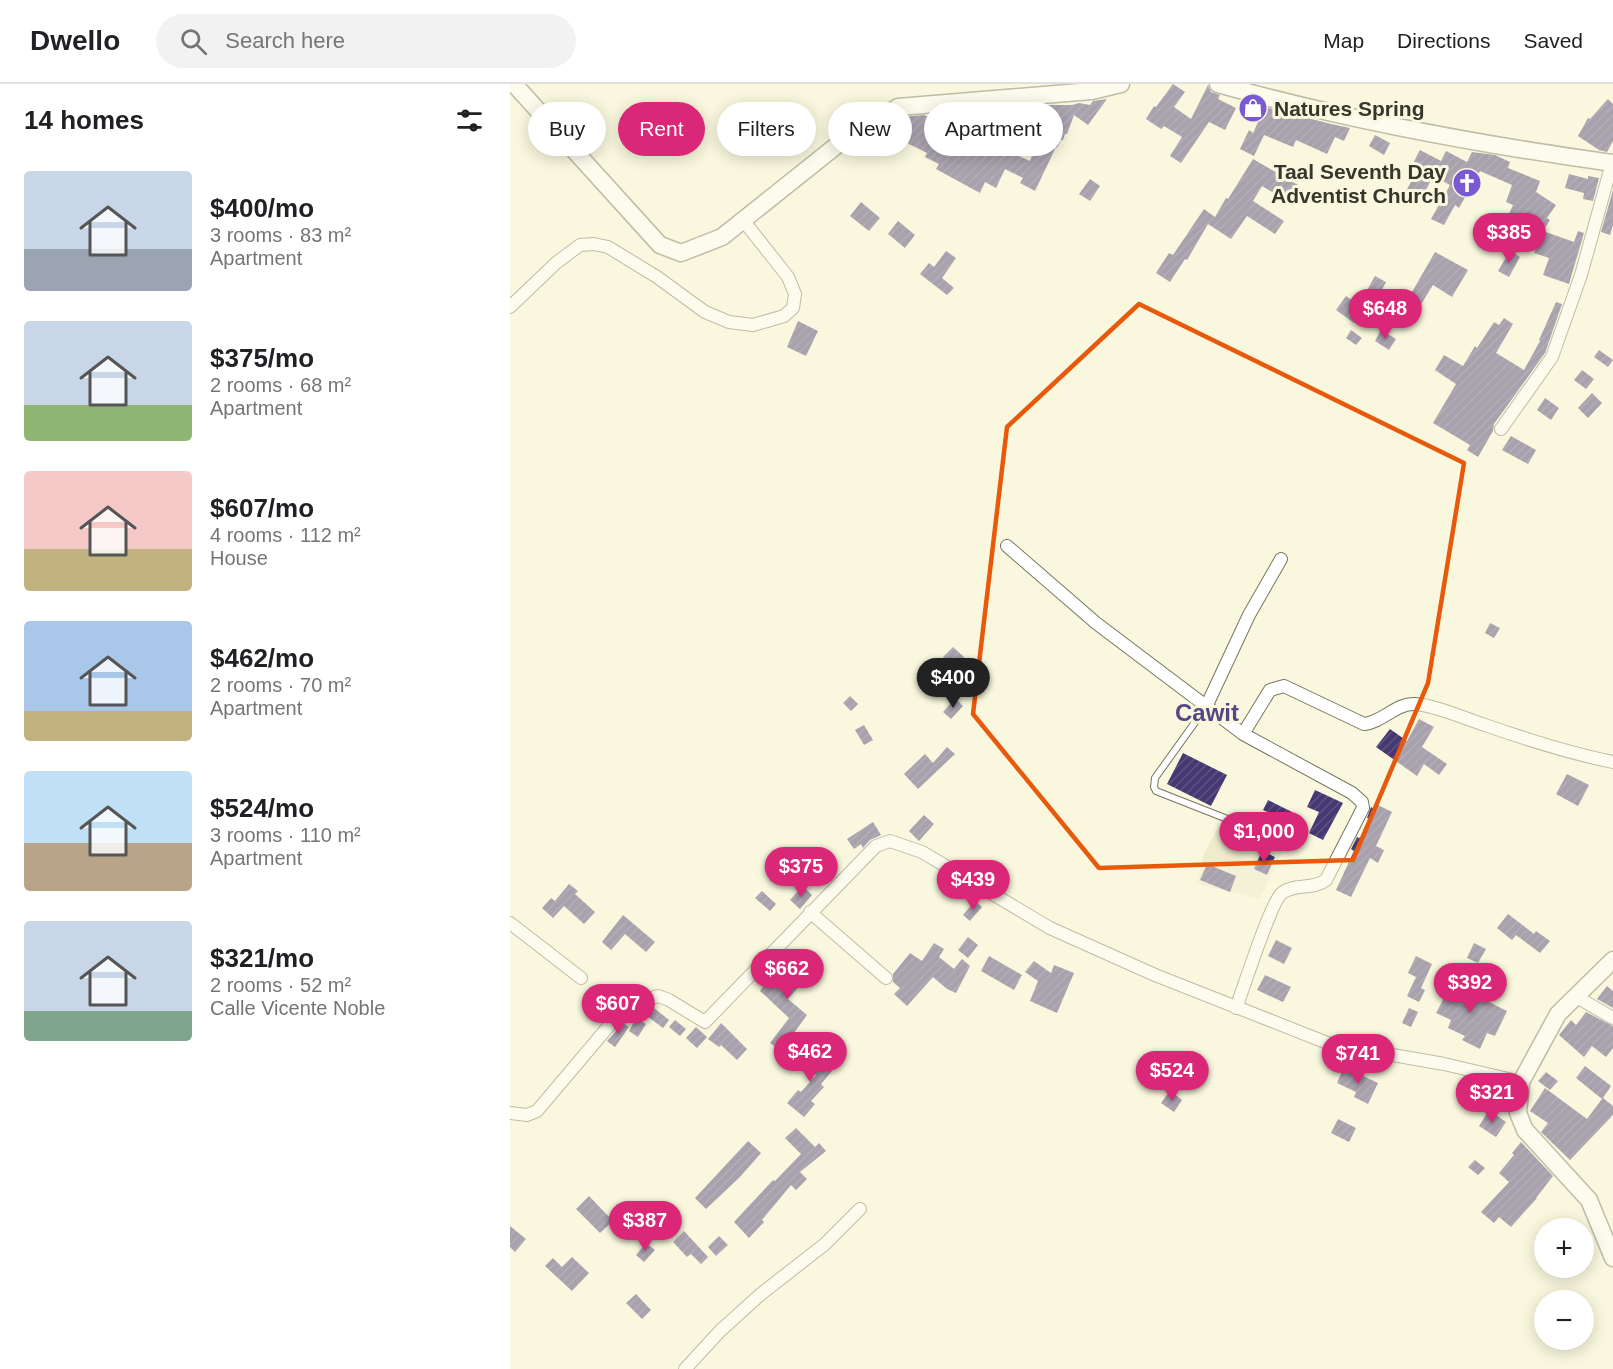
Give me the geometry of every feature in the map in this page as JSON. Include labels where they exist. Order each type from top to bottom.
[{"type":"main road","points":[[514,84],[660,245],[681,253],[722,237],[846,138],[898,107],[1092,90],[1121,84]]},
{"type":"main road","points":[[1218,84],[1341,114],[1517,150],[1612,163]]},
{"type":"main road","points":[[1613,960],[1558,1014],[1521,1082],[1518,1113],[1525,1130],[1589,1200],[1613,1258]]},
{"type":"street","points":[[1501,429],[1552,357],[1581,275],[1612,163]]},
{"type":"street","points":[[510,307],[556,263],[580,245],[594,244],[608,247],[657,276],[705,312],[729,322],[753,325],[784,316],[793,308],[795,294],[788,277],[743,220]]},
{"type":"street","points":[[1007,546],[1096,623],[1243,734],[1352,793],[1362,802],[1363,808],[1326,880],[1320,885],[1280,893],[1236,1008]]},
{"type":"street","points":[[1206,707],[1249,615],[1281,559]]},
{"type":"street","points":[[1243,734],[1270,690],[1284,686],[1365,724],[1373,723],[1400,706],[1414,704],[1441,710],[1566,752],[1613,762]]},
{"type":"street","points":[[510,1113],[527,1115],[537,1111],[619,1014],[642,1001],[658,996],[669,1000],[705,1022],[876,846],[890,841],[922,852],[1050,928],[1236,1008],[1330,1044],[1444,1064],[1521,1082]]},
{"type":"street","points":[[810,912],[886,978]]},
{"type":"street","points":[[510,923],[581,978]]},
{"type":"street","points":[[1575,996],[1613,1018]]},
{"type":"street","points":[[685,1369],[720,1331],[761,1294],[825,1244],[860,1209]]},
{"type":"lane","points":[[1206,707],[1155,778],[1154,787],[1156,791],[1263,833]]},
{"type":"highlighted area","points":[[1139,304],[1464,463],[1428,683],[1353,860],[1099,868],[973,714],[1007,427]]},
{"type":"shaded area","points":[[1218,828],[1282,852],[1260,899],[1196,884],[1205,851]]},
{"type":"building","points":[[1173,84],[1185,92],[1174,107],[1191,119],[1208,85],[1211,92],[1220,95],[1218,99],[1236,108],[1225,130],[1209,122],[1181,163],[1170,156],[1182,137],[1164,126],[1161,129],[1146,119]]},
{"type":"building","points":[[1107,99],[1088,125],[1074,115],[1063,140],[1063,105],[1079,103],[1090,105],[1093,101]]},
{"type":"building","points":[[1608,99],[1613,104],[1613,141],[1607,152],[1599,150],[1578,136],[1588,118],[1590,119]]},
{"type":"building","points":[[1265,107],[1350,128],[1344,141],[1335,137],[1327,154],[1296,140],[1293,147],[1264,135],[1254,156],[1240,149],[1249,130],[1253,133]]},
{"type":"building","points":[[924,115],[924,152],[912,146],[912,116]]},
{"type":"building","points":[[1375,135],[1390,143],[1384,155],[1369,146]]},
{"type":"building","points":[[1420,150],[1441,161],[1446,151],[1467,162],[1472,152],[1495,155],[1510,162],[1508,168],[1540,181],[1536,192],[1556,205],[1547,218],[1550,220],[1543,231],[1574,242],[1578,231],[1584,233],[1569,284],[1543,275],[1549,258],[1534,253],[1538,243],[1525,238],[1529,227],[1508,216],[1513,205],[1506,202],[1512,185],[1480,171],[1459,208],[1455,205],[1444,225],[1431,219],[1450,185],[1433,176],[1420,202],[1405,193],[1419,167],[1413,163]]},
{"type":"building","points":[[1019,156],[1030,161],[1032,156],[1052,156],[1035,191],[1020,183],[1023,178],[1005,169],[996,188],[985,182],[980,193],[936,169],[939,164],[925,157]]},
{"type":"building","points":[[1253,159],[1298,185],[1289,202],[1262,186],[1253,201],[1284,221],[1275,234],[1247,216],[1231,239],[1208,224],[1187,260],[1185,259],[1170,282],[1156,273],[1169,253],[1173,255],[1204,209],[1215,217]]},
{"type":"building","points":[[1569,174],[1588,179],[1588,176],[1599,178],[1593,201],[1583,199],[1584,193],[1565,188]]},
{"type":"building","points":[[1090,179],[1100,186],[1090,201],[1079,194]]},
{"type":"building","points":[[1613,190],[1613,225],[1610,235],[1601,232]]},
{"type":"building","points":[[861,202],[880,218],[869,231],[850,216]]},
{"type":"building","points":[[898,221],[915,235],[905,248],[888,234]]},
{"type":"building","points":[[946,251],[956,258],[942,278],[954,288],[947,295],[920,274],[929,263],[934,267]]},
{"type":"building","points":[[1510,251],[1520,257],[1509,277],[1498,271]]},
{"type":"building","points":[[1435,252],[1468,270],[1452,297],[1433,285],[1420,306],[1408,299]]},
{"type":"building","points":[[1375,276],[1386,282],[1374,305],[1362,299]]},
{"type":"building","points":[[1346,296],[1364,309],[1354,323],[1336,310]]},
{"type":"building","points":[[1556,302],[1562,304],[1545,353],[1494,424],[1493,431],[1478,457],[1467,450],[1470,445],[1433,423],[1456,384],[1435,370],[1444,355],[1463,366],[1494,322],[1499,325],[1504,318],[1513,324],[1496,353],[1524,370],[1540,341]]},
{"type":"building","points":[[798,321],[818,331],[806,356],[787,347]]},
{"type":"building","points":[[1351,330],[1362,338],[1356,345],[1346,338]]},
{"type":"building","points":[[1381,330],[1396,339],[1389,350],[1375,341]]},
{"type":"building","points":[[1599,350],[1613,360],[1608,367],[1594,357]]},
{"type":"building","points":[[1582,370],[1594,379],[1586,389],[1574,380]]},
{"type":"building","points":[[1592,393],[1602,403],[1588,418],[1578,408]]},
{"type":"building","points":[[1545,398],[1559,408],[1551,420],[1537,410]]},
{"type":"building","points":[[1511,436],[1536,450],[1528,464],[1502,450]]},
{"type":"building","points":[[1490,623],[1500,628],[1494,638],[1485,633]]},
{"type":"building","points":[[953,647],[988,679],[977,690],[943,657]]},
{"type":"building","points":[[850,696],[858,704],[851,711],[843,703]]},
{"type":"building","points":[[955,698],[963,706],[951,719],[943,712]]},
{"type":"building","points":[[1419,719],[1434,727],[1422,747],[1447,764],[1439,775],[1424,764],[1417,776],[1376,747],[1390,729],[1407,741]]},
{"type":"building","points":[[864,725],[873,740],[864,745],[855,730]]},
{"type":"building","points":[[947,747],[955,754],[918,789],[904,774],[925,754],[933,763]]},
{"type":"building","points":[[1183,753],[1227,775],[1211,806],[1167,784]]},
{"type":"building","points":[[1567,774],[1589,785],[1578,806],[1556,794]]},
{"type":"building","points":[[1315,790],[1343,803],[1323,840],[1309,833],[1319,812],[1307,807]]},
{"type":"building","points":[[1268,800],[1292,812],[1279,839],[1268,834],[1267,830],[1274,815],[1263,810]]},
{"type":"building","points":[[1376,804],[1392,812],[1376,846],[1384,850],[1378,863],[1370,858],[1351,897],[1336,890],[1354,851],[1351,849],[1357,837],[1360,838],[1371,807],[1374,809]]},
{"type":"building","points":[[924,815],[934,824],[919,841],[909,831]]},
{"type":"building","points":[[873,822],[881,835],[870,840],[863,848],[861,844],[854,849],[847,839]]},
{"type":"building","points":[[1262,851],[1275,857],[1267,875],[1254,869]]},
{"type":"building","points":[[1207,864],[1236,876],[1230,892],[1200,880]]},
{"type":"building","points":[[569,884],[578,891],[575,894],[595,912],[584,924],[564,906],[553,918],[542,908],[551,898],[555,901]]},
{"type":"building","points":[[803,886],[812,895],[800,909],[790,900]]},
{"type":"building","points":[[762,891],[776,904],[770,911],[755,898]]},
{"type":"building","points":[[975,901],[982,907],[970,921],[963,915]]},
{"type":"building","points":[[1508,914],[1534,934],[1536,931],[1550,941],[1540,953],[1516,935],[1512,940],[1497,928]]},
{"type":"building","points":[[623,915],[655,942],[646,952],[625,934],[611,950],[602,942]]},
{"type":"building","points":[[968,937],[978,945],[968,958],[958,950]]},
{"type":"building","points":[[1276,940],[1292,948],[1284,964],[1268,956]]},
{"type":"building","points":[[934,943],[944,949],[939,957],[954,969],[962,959],[970,966],[956,993],[947,989],[933,977],[907,1006],[894,994],[900,988],[893,982],[893,974],[910,953],[922,961]]},
{"type":"building","points":[[1474,943],[1486,949],[1478,963],[1467,958]]},
{"type":"building","points":[[989,956],[1022,975],[1014,990],[981,971]]},
{"type":"building","points":[[1416,956],[1432,964],[1421,988],[1425,990],[1419,1002],[1407,996],[1416,977],[1408,973]]},
{"type":"building","points":[[797,959],[812,971],[788,999],[807,1015],[781,1051],[770,1043],[789,1018],[760,991],[775,971],[782,977]]},
{"type":"building","points":[[1034,961],[1051,973],[1054,965],[1074,973],[1057,1013],[1030,1001],[1038,981],[1025,972]]},
{"type":"building","points":[[1265,975],[1291,987],[1283,1002],[1257,990]]},
{"type":"building","points":[[1455,978],[1476,988],[1473,994],[1507,1011],[1495,1036],[1487,1033],[1480,1049],[1462,1040],[1465,1036],[1448,1028],[1451,1020],[1436,1013]]},
{"type":"building","points":[[1607,986],[1613,991],[1613,1008],[1597,999]]},
{"type":"building","points":[[654,1008],[669,1020],[663,1028],[647,1016]]},
{"type":"building","points":[[1409,1008],[1418,1012],[1411,1027],[1402,1023]]},
{"type":"building","points":[[1586,1012],[1613,1026],[1613,1048],[1606,1057],[1592,1046],[1584,1057],[1559,1035],[1571,1020],[1576,1025]]},
{"type":"building","points":[[636,1018],[646,1024],[638,1037],[629,1031]]},
{"type":"building","points":[[675,1020],[686,1029],[680,1036],[669,1027]]},
{"type":"building","points":[[623,1023],[629,1027],[615,1047],[607,1041]]},
{"type":"building","points":[[721,1023],[747,1049],[737,1060],[721,1045],[719,1047],[708,1039]]},
{"type":"building","points":[[696,1027],[707,1037],[697,1048],[686,1038]]},
{"type":"building","points":[[808,1046],[817,1054],[814,1057],[832,1071],[821,1084],[824,1087],[811,1101],[815,1104],[804,1117],[787,1103],[798,1090],[801,1092],[816,1075],[798,1058]]},
{"type":"building","points":[[1585,1066],[1611,1086],[1603,1098],[1613,1106],[1613,1115],[1570,1160],[1541,1132],[1548,1123],[1530,1111],[1545,1088],[1587,1119],[1602,1099],[1576,1078]]},
{"type":"building","points":[[1344,1067],[1378,1083],[1368,1104],[1354,1097],[1356,1092],[1337,1083]]},
{"type":"building","points":[[1546,1072],[1558,1081],[1550,1090],[1538,1081]]},
{"type":"building","points":[[1170,1091],[1182,1100],[1174,1112],[1161,1103]]},
{"type":"building","points":[[1489,1110],[1506,1122],[1496,1137],[1479,1126]]},
{"type":"building","points":[[1338,1119],[1356,1128],[1349,1142],[1331,1133]]},
{"type":"building","points":[[796,1128],[815,1147],[819,1143],[826,1151],[800,1172],[807,1179],[796,1190],[791,1185],[762,1220],[764,1222],[749,1238],[734,1222],[801,1154],[785,1138]]},
{"type":"building","points":[[748,1141],[761,1153],[740,1177],[706,1209],[695,1198]]},
{"type":"building","points":[[1521,1142],[1553,1176],[1511,1227],[1499,1217],[1494,1223],[1481,1212],[1509,1182],[1499,1173],[1514,1155],[1512,1153]]},
{"type":"building","points":[[1475,1160],[1485,1168],[1478,1175],[1468,1167]]},
{"type":"building","points":[[589,1196],[613,1221],[600,1233],[576,1209]]},
{"type":"building","points":[[510,1226],[526,1239],[515,1252],[510,1247]]},
{"type":"building","points":[[684,1231],[708,1257],[701,1264],[691,1254],[687,1257],[673,1242]]},
{"type":"building","points":[[719,1236],[728,1245],[716,1256],[708,1247]]},
{"type":"building","points":[[646,1243],[655,1250],[644,1262],[636,1255]]},
{"type":"building","points":[[572,1257],[589,1273],[572,1291],[545,1266],[553,1258],[562,1267]]},
{"type":"building","points":[[636,1294],[651,1310],[642,1319],[626,1303]]},
{"type":"place","name":"Natures Spring","points":[[1253,108]]},
{"type":"place","name":"Taal Seventh Day Adventist Church","points":[[1467,183]]},
{"type":"district","name":"Cawit","points":[[1207,712]]}]
